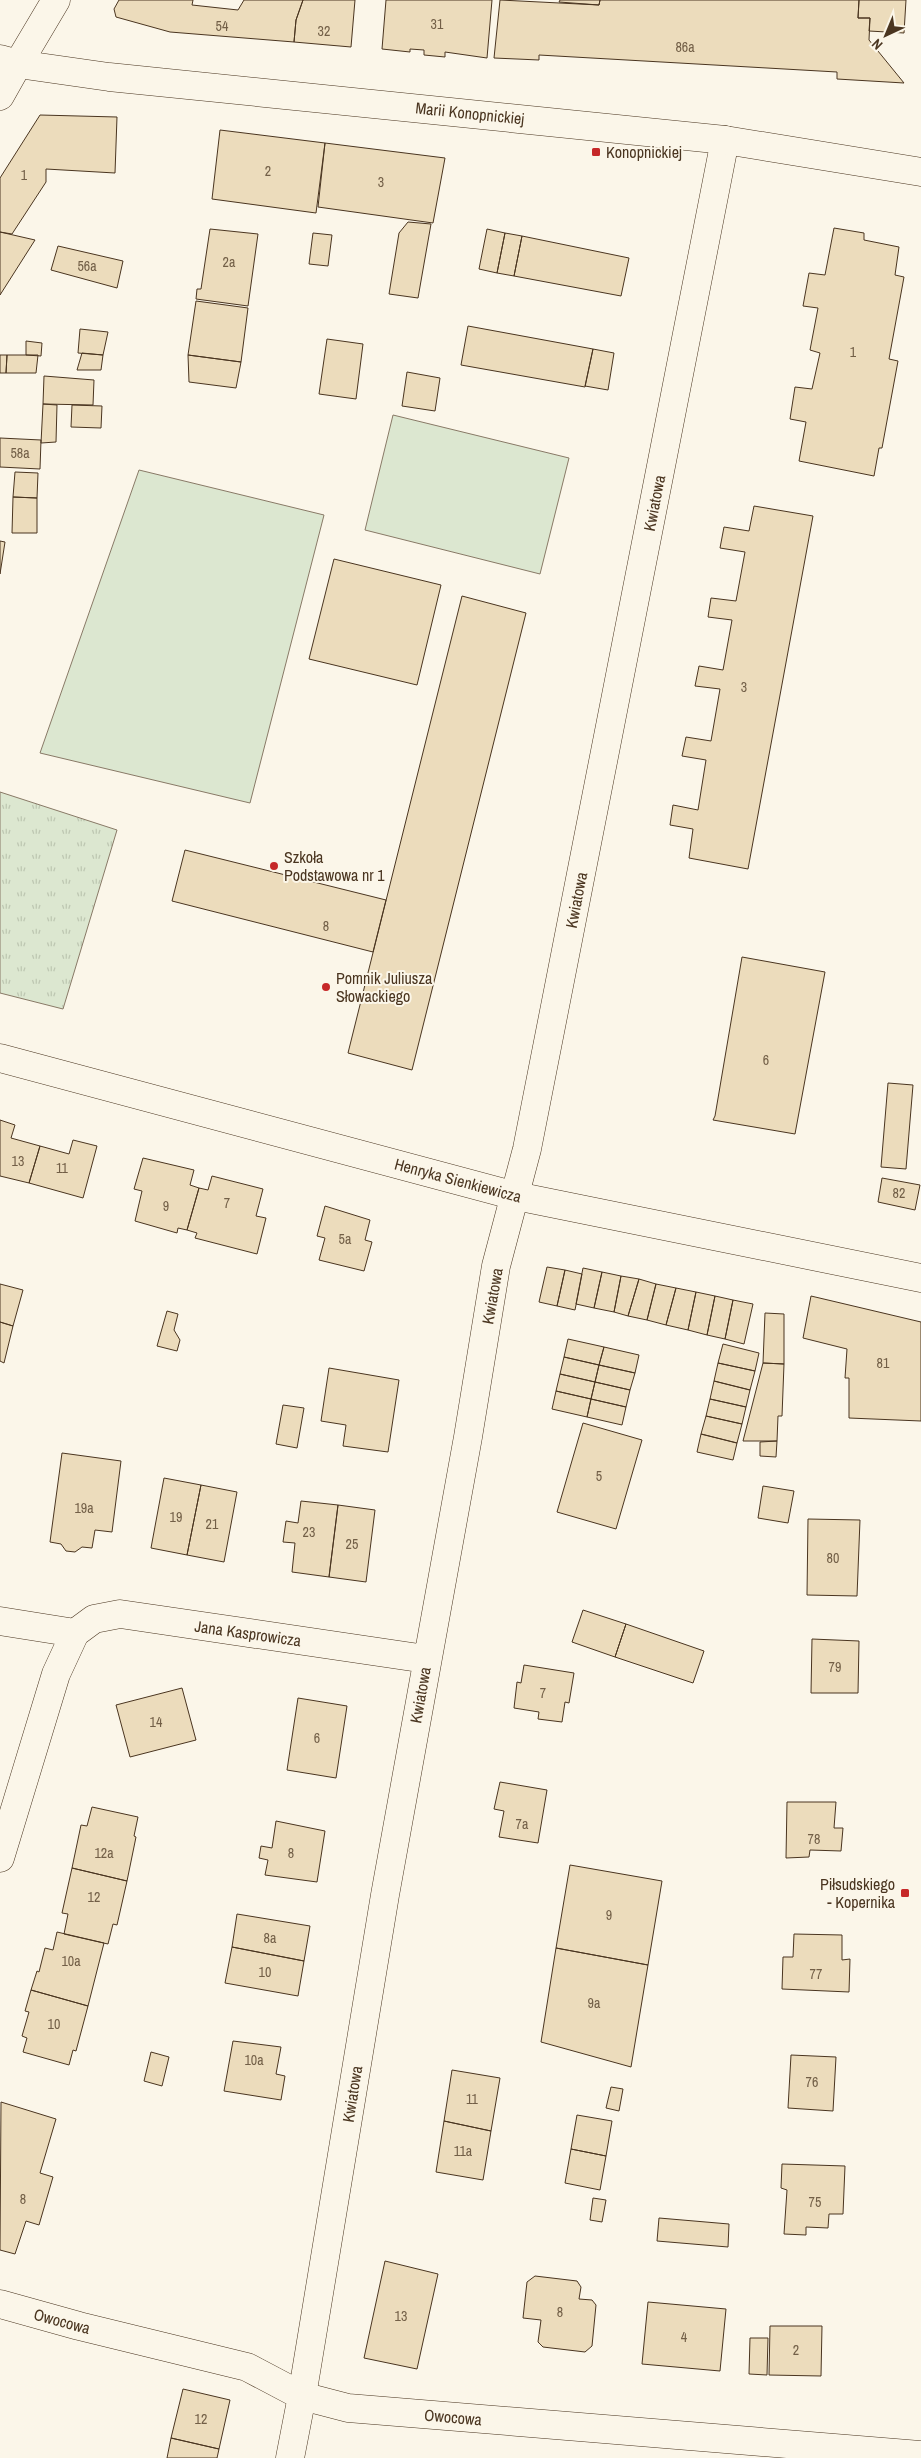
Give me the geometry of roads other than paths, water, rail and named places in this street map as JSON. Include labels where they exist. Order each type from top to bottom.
[{"type":"street","points":[[0,96],[9,61],[56,0]]},
{"type":"street","name":"Marii Konopnickiej","points":[[9,61],[109,77],[726,140],[921,172]]},
{"type":"street","name":"Kwiatowa","points":[[290,2458],[426,1660],[468,1437],[496,1266],[527,1150],[726,140]]},
{"type":"street","name":"Henryka Sienkiewicza","points":[[0,1058],[516,1196],[921,1278]]},
{"type":"street","name":"Jana Kasprowicza","points":[[75,1633],[94,1619],[120,1614],[426,1660]]},
{"type":"street","points":[[0,1621],[75,1633],[56,1674],[0,1858]]},
{"type":"street","name":"Owocowa","points":[[0,2304],[79,2326],[247,2367],[302,2396],[348,2408],[773,2451],[921,2455]]},
{"type":"place","name":"Konopnickiej","points":[[596,152]]},
{"type":"place","name":"Szkoła Podstawowa nr 1","points":[[274,866]]},
{"type":"place","name":"Pomnik Juliusza Słowackiego","points":[[326,987]]},
{"type":"place","name":"Piłsudskiego - Kopernika","points":[[905,1893]]}]
